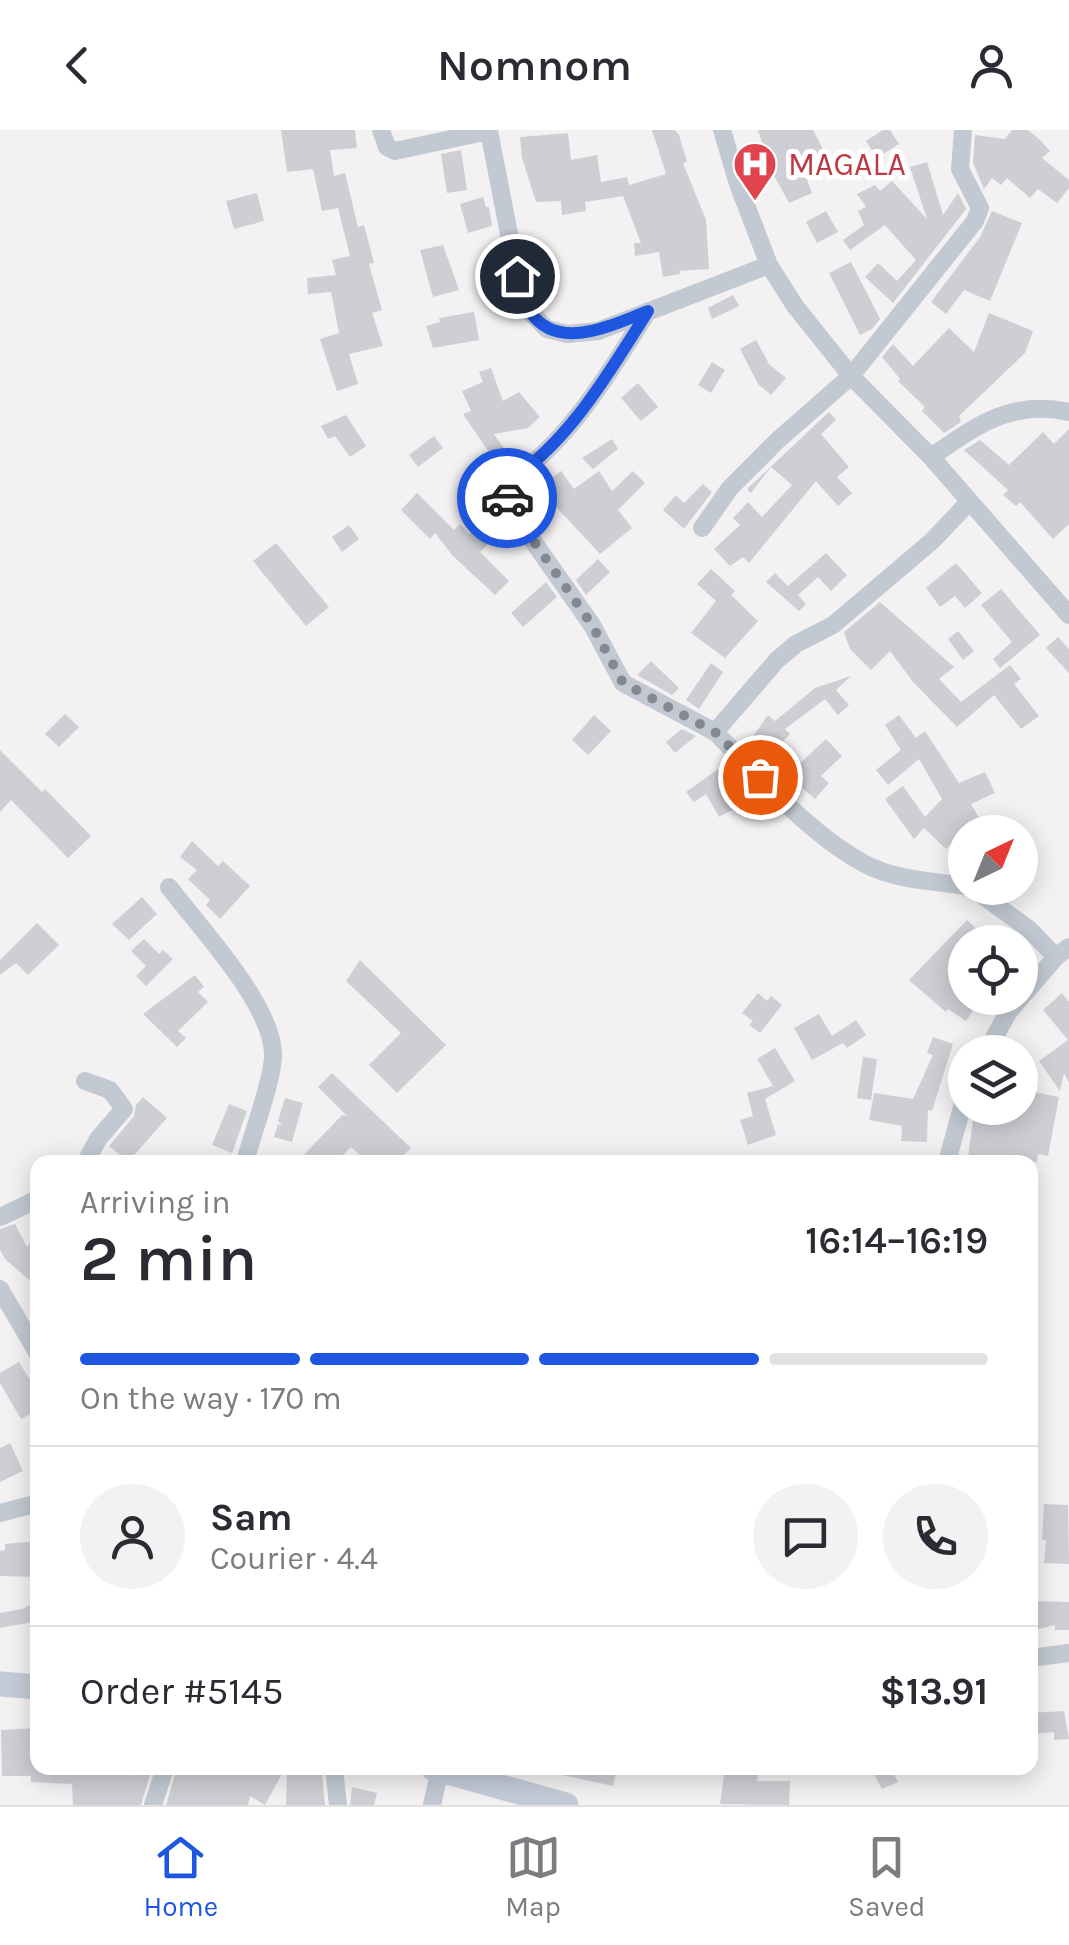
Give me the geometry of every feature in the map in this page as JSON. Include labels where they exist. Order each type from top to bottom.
[{"type":"main road","points":[[0,1684],[30,1686]]},
{"type":"main road","points":[[461,1775],[566,1805]]},
{"type":"street","points":[[381,130],[387,148],[395,150],[489,130],[517,276],[529,311],[547,329],[567,334],[598,331],[769,265]]},
{"type":"street","points":[[722,130],[769,265],[795,306],[851,376],[932,457],[1069,615]]},
{"type":"street","points":[[702,528],[730,488],[851,376],[974,221],[980,208],[960,169],[963,130]]},
{"type":"street","points":[[648,311],[588,406],[519,475],[503,485],[512,510],[592,625],[623,683],[715,732],[807,820],[860,860],[906,877],[948,884]]},
{"type":"street","points":[[932,457],[986,419],[1027,408],[1069,412]]},
{"type":"street","points":[[715,732],[777,660],[796,644],[833,625],[932,540],[969,502]]},
{"type":"street","points":[[169,888],[249,991],[270,1027],[273,1059],[247,1155]]},
{"type":"street","points":[[995,905],[1062,952],[1009,1011],[996,1035]]},
{"type":"street","points":[[85,1081],[110,1090],[124,1108],[90,1155]]},
{"type":"street","points":[[949,1155],[957,1125]]},
{"type":"street","points":[[0,1217],[30,1203]]},
{"type":"street","points":[[0,1289],[30,1340]]},
{"type":"street","points":[[0,1513],[30,1505]]},
{"type":"street","points":[[1038,1657],[1069,1653]]},
{"type":"street","points":[[153,1805],[163,1775]]},
{"type":"street","points":[[335,1775],[338,1805]]},
{"type":"street","points":[[432,1805],[435,1775]]},
{"type":"building","points":[[281,130],[355,130],[357,148],[330,150],[334,176],[345,173],[358,227],[364,225],[374,263],[369,264],[382,310],[372,313],[383,346],[349,354],[358,384],[337,391],[320,339],[339,333],[331,292],[308,294],[307,278],[336,275],[332,260],[350,256],[338,208],[322,211],[313,169],[287,172]]},
{"type":"building","points":[[652,130],[675,130],[679,135],[687,162],[683,163],[706,220],[709,269],[679,271],[680,274],[663,277],[659,252],[635,256],[634,243],[641,243],[623,196],[585,202],[586,211],[562,215],[561,201],[536,202],[522,158],[520,137],[568,133],[571,160],[597,155],[601,182],[627,177],[629,185],[666,174]]},
{"type":"building","points":[[758,130],[813,130],[826,155],[802,166],[812,193],[789,203],[772,172]]},
{"type":"building","points":[[890,130],[899,144],[877,158],[866,141]]},
{"type":"building","points":[[1012,130],[1028,130],[1040,140],[1050,151],[1042,158],[1069,180],[1069,188],[1057,203],[1038,189],[1030,198],[1007,178],[1001,185],[992,178],[984,189],[973,163],[975,135],[1005,139]]},
{"type":"building","points":[[461,150],[467,190],[447,193],[441,154]]},
{"type":"building","points":[[927,162],[943,215],[958,193],[966,209],[893,303],[865,277],[878,263],[897,281],[916,260],[885,225],[850,250],[843,240],[864,225],[858,211],[866,207],[857,194],[875,185],[880,191],[892,181],[927,219],[910,167]]},
{"type":"building","points":[[257,193],[264,221],[234,229],[226,201]]},
{"type":"building","points":[[483,197],[492,226],[468,233],[460,204]]},
{"type":"building","points":[[826,211],[838,232],[817,243],[806,222]]},
{"type":"building","points":[[992,211],[1022,223],[990,301],[964,290],[946,314],[931,302],[980,237]]},
{"type":"building","points":[[443,245],[459,290],[433,297],[420,250]]},
{"type":"building","points":[[851,262],[880,319],[860,335],[829,273]]},
{"type":"building","points":[[733,295],[739,306],[712,319],[708,308]]},
{"type":"building","points":[[474,312],[479,340],[433,348],[426,326],[440,322],[439,318]]},
{"type":"building","points":[[989,313],[1033,331],[1025,353],[959,416],[961,422],[944,433],[922,411],[925,407],[898,381],[882,357],[893,344],[913,366],[949,328],[974,352]]},
{"type":"building","points":[[756,340],[769,364],[786,378],[771,395],[758,384],[740,349]]},
{"type":"building","points":[[712,362],[725,370],[711,393],[698,385]]},
{"type":"building","points":[[491,368],[503,401],[519,392],[540,417],[528,428],[494,434],[513,462],[501,470],[463,414],[471,411],[462,391],[483,382],[479,372]]},
{"type":"building","points":[[638,383],[658,407],[641,421],[621,398]]},
{"type":"building","points":[[829,412],[836,420],[821,434],[849,467],[837,477],[852,493],[838,506],[816,481],[749,563],[743,557],[730,566],[714,549],[740,525],[733,518],[748,502],[762,517],[792,485],[771,467],[751,493],[747,489]]},
{"type":"building","points":[[346,415],[366,446],[350,457],[335,436],[328,439],[321,426]]},
{"type":"building","points":[[1069,429],[1069,524],[1053,539],[1020,502],[1016,506],[1003,495],[1008,490],[964,450],[980,440],[1009,465],[1043,432],[1054,444]]},
{"type":"building","points":[[434,436],[443,448],[418,467],[409,455]]},
{"type":"building","points":[[612,439],[618,449],[593,469],[582,458]]},
{"type":"building","points":[[561,471],[574,489],[599,471],[612,491],[633,471],[645,483],[618,510],[632,528],[600,554],[548,498],[528,513],[522,504]]},
{"type":"building","points":[[703,484],[712,492],[684,529],[663,510],[676,495],[684,503]]},
{"type":"building","points":[[417,493],[454,530],[460,524],[469,534],[478,525],[492,540],[480,552],[509,581],[495,595],[453,556],[435,533],[430,539],[401,510]]},
{"type":"building","points":[[349,525],[359,539],[342,552],[332,537]]},
{"type":"building","points":[[276,543],[329,607],[306,626],[253,561]]},
{"type":"building","points":[[826,553],[847,575],[831,591],[818,577],[798,595],[806,604],[799,611],[766,582],[775,573],[788,586]]},
{"type":"building","points":[[598,559],[610,572],[586,595],[576,580]]},
{"type":"building","points":[[956,563],[982,593],[965,608],[955,596],[940,607],[926,588]]},
{"type":"building","points":[[711,569],[735,591],[731,595],[758,621],[725,658],[691,633],[716,601],[697,584]]},
{"type":"building","points":[[546,582],[557,597],[523,627],[511,613]]},
{"type":"building","points":[[1001,589],[1040,635],[1000,668],[993,659],[1012,642],[981,605]]},
{"type":"building","points":[[880,602],[954,667],[939,679],[961,702],[1010,665],[1021,679],[1014,684],[1039,716],[1021,729],[994,695],[957,727],[913,682],[890,651],[871,670],[850,649],[844,632]]},
{"type":"building","points":[[958,631],[974,651],[963,660],[948,639]]},
{"type":"building","points":[[1058,637],[1069,649],[1069,673],[1046,648]]},
{"type":"building","points":[[651,661],[679,688],[672,695],[637,675]]},
{"type":"building","points":[[711,663],[723,672],[699,709],[686,700]]},
{"type":"building","points":[[851,676],[836,690],[849,705],[838,715],[825,699],[785,729],[790,734],[778,747],[796,767],[826,739],[842,756],[821,776],[829,783],[815,799],[785,773],[779,779],[746,746],[768,715],[775,721],[815,688]]},
{"type":"building","points":[[65,714],[79,727],[59,747],[45,734]]},
{"type":"building","points":[[594,715],[611,731],[588,755],[572,740]]},
{"type":"building","points":[[899,715],[916,738],[925,731],[959,783],[985,772],[995,793],[971,804],[977,815],[948,815],[946,849],[924,828],[914,839],[885,799],[903,786],[925,817],[942,799],[919,759],[888,785],[876,770],[901,750],[885,725]]},
{"type":"building","points":[[682,729],[696,736],[675,753],[666,742]]},
{"type":"building","points":[[0,750],[91,836],[68,858],[11,800],[0,812]]},
{"type":"building","points":[[731,766],[763,799],[753,810],[745,803],[719,817],[706,794],[694,802],[686,792],[718,769],[722,776]]},
{"type":"building","points":[[192,841],[218,866],[223,861],[250,886],[220,919],[206,905],[210,900],[188,879],[197,870],[180,857]]},
{"type":"building","points":[[142,897],[157,914],[129,940],[112,924]]},
{"type":"building","points":[[37,923],[59,945],[28,975],[16,963],[0,975],[0,960]]},
{"type":"building","points":[[144,939],[159,954],[163,950],[173,959],[146,986],[136,976],[146,966],[131,951]]},
{"type":"building","points":[[948,940],[946,1012],[909,980]]},
{"type":"building","points":[[360,960],[446,1045],[397,1093],[369,1065],[401,1033],[346,981]]},
{"type":"building","points":[[195,975],[204,987],[198,992],[208,1002],[178,1031],[186,1038],[177,1047],[143,1014]]},
{"type":"building","points":[[758,993],[767,1001],[771,996],[782,1005],[760,1033],[742,1013]]},
{"type":"building","points":[[1062,993],[1069,1002],[1069,1083],[1064,1073],[1060,1091],[1039,1061],[1068,1040],[1043,1010]]},
{"type":"building","points":[[819,1014],[832,1036],[856,1020],[866,1035],[847,1048],[843,1043],[812,1060],[794,1028]]},
{"type":"building","points":[[933,1037],[948,1042],[948,1060],[932,1111],[928,1110],[927,1142],[901,1141],[902,1126],[869,1120],[874,1093],[913,1099],[933,1055],[927,1053]]},
{"type":"building","points":[[775,1048],[795,1081],[765,1099],[776,1135],[748,1145],[740,1120],[753,1116],[747,1093],[773,1086],[757,1059]]},
{"type":"building","points":[[863,1057],[877,1059],[871,1100],[857,1098]]},
{"type":"building","points":[[332,1073],[411,1148],[404,1155],[360,1155],[351,1147],[343,1155],[304,1155],[342,1115],[347,1116],[318,1087]]},
{"type":"building","points":[[1038,1093],[1059,1097],[1048,1156],[968,1155],[972,1125],[1038,1125]]},
{"type":"building","points":[[143,1097],[167,1118],[134,1155],[120,1155],[109,1146],[134,1116]]},
{"type":"building","points":[[285,1098],[303,1103],[292,1142],[274,1137],[278,1124],[283,1126],[278,1121]]},
{"type":"building","points":[[229,1104],[247,1111],[232,1153],[212,1145]]},
{"type":"building","points":[[15,1224],[27,1247],[30,1244],[29,1280],[5,1259],[0,1250],[0,1229]]},
{"type":"building","points":[[19,1362],[30,1380],[30,1414],[21,1419],[0,1383],[0,1373]]},
{"type":"building","points":[[10,1443],[23,1471],[0,1482],[0,1448]]},
{"type":"building","points":[[1044,1504],[1068,1505],[1069,1564],[1044,1563]]},
{"type":"building","points":[[30,1542],[30,1577],[0,1576],[0,1551],[5,1550],[5,1544]]},
{"type":"building","points":[[1038,1601],[1069,1602],[1069,1630],[1055,1630],[1055,1625],[1038,1629]]},
{"type":"building","points":[[30,1605],[30,1622],[0,1628],[0,1613]]},
{"type":"building","points":[[1064,1711],[1069,1739],[1054,1740],[1054,1732],[1038,1733],[1038,1713]]},
{"type":"building","points":[[30,1728],[30,1775],[150,1775],[141,1805],[73,1805],[72,1784],[31,1782],[31,1776],[2,1776],[1,1730]]},
{"type":"building","points":[[175,1775],[281,1775],[265,1805],[250,1796],[248,1805],[166,1805]]},
{"type":"building","points":[[287,1775],[322,1775],[325,1805],[286,1805]]},
{"type":"building","points":[[562,1775],[615,1775],[613,1786]]},
{"type":"building","points":[[724,1775],[758,1775],[757,1781],[790,1781],[789,1805],[720,1804]]},
{"type":"building","points":[[875,1775],[894,1775],[898,1782],[882,1789]]},
{"type":"building","points":[[352,1787],[377,1793],[374,1805],[350,1805]]},
{"type":"way so far","points":[[507,498],[592,625],[623,683],[715,732],[760,777]]},
{"type":"place","name":"MAGALA","points":[[755,202]]},
{"type":"route","points":[[507,498],[503,485],[519,475],[588,406],[648,311],[598,331],[567,334],[547,329],[529,311],[517,276]]}]
